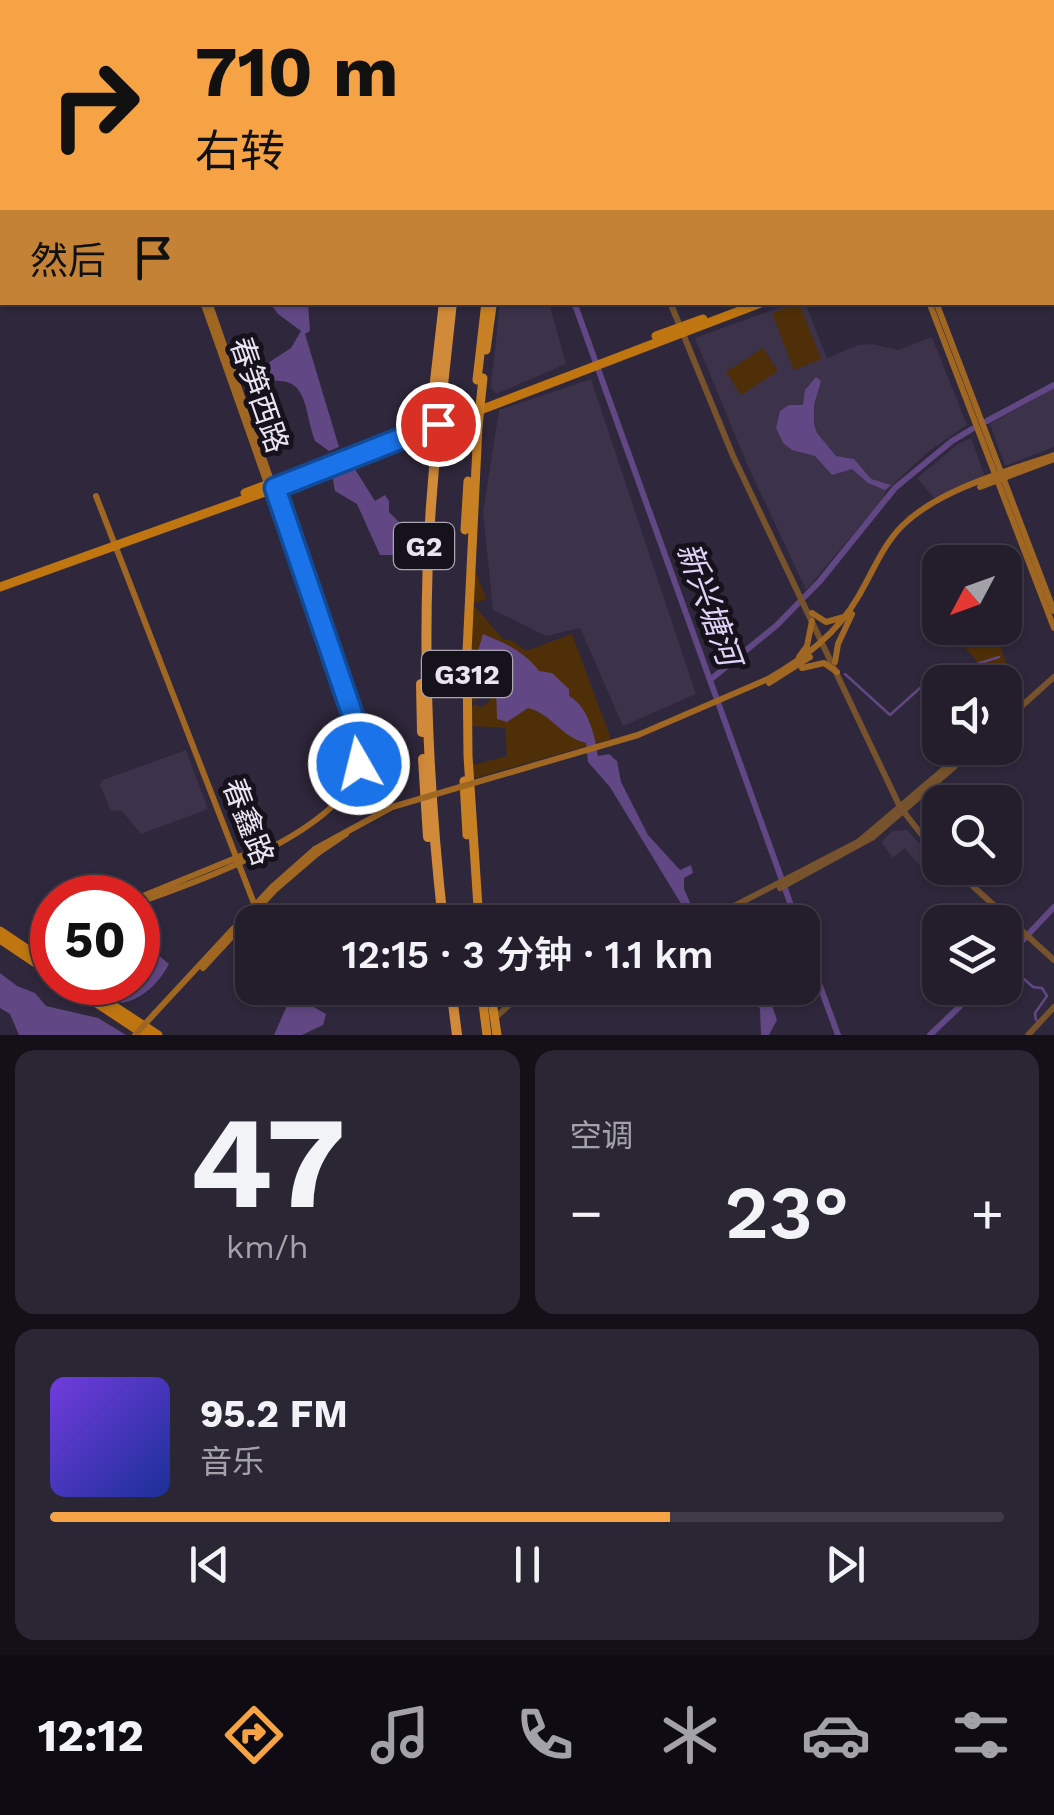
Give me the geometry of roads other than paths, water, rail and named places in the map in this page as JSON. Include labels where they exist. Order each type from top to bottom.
[{"type":"highway","name":"G2","points":[[438,905],[425,806],[421,611],[444,305]]},
{"type":"highway","name":"G2","points":[[435,414],[452,305]]},
{"type":"highway","name":"G312","points":[[476,905],[463,750],[464,545],[489,305]]},
{"type":"highway","points":[[450,1005],[454,1035]]},
{"type":"highway","points":[[489,1005],[492,1035]]},
{"type":"highway","points":[[492,1005],[495,1018],[492,1035]]},
{"type":"main road","name":"春笋西路","points":[[160,892],[238,862],[327,809],[340,797],[356,763],[354,730],[207,305]]},
{"type":"main road","points":[[684,329],[741,305]]},
{"type":"main road","points":[[0,585],[754,305]]},
{"type":"main road","points":[[933,305],[1054,611]]},
{"type":"main road","points":[[835,662],[848,616],[885,548],[902,526],[939,500],[1054,457]]},
{"type":"main road","points":[[999,476],[1054,628]]},
{"type":"main road","name":"春鑫路","points":[[96,496],[254,905]]},
{"type":"main road","points":[[793,668],[807,646],[809,612],[826,622],[848,616]]},
{"type":"main road","points":[[258,905],[317,851],[392,808],[638,735],[769,681],[793,668],[848,616]]},
{"type":"main road","points":[[793,668],[824,663],[836,672]]},
{"type":"main road","points":[[98,1005],[140,1035],[235,930]]},
{"type":"main road","points":[[0,931],[30,954]]},
{"type":"main road","points":[[0,940],[30,957]]},
{"type":"main road","points":[[112,1005],[158,1035]]},
{"type":"street","points":[[673,305],[733,456],[903,808]]},
{"type":"street","points":[[824,642],[903,808],[922,833]]},
{"type":"street","points":[[1022,703],[1054,674]]},
{"type":"street","points":[[738,905],[861,846],[952,765]]},
{"type":"street","points":[[968,885],[987,905]]},
{"type":"street","points":[[969,885],[990,905]]},
{"type":"street","points":[[743,905],[774,888]]},
{"type":"street","points":[[1022,935],[1054,963]]},
{"type":"street","points":[[495,1018],[509,1005]]},
{"type":"street","points":[[1028,1035],[1054,1007]]},
{"type":"waterway","name":"新兴塘河","points":[[575,305],[791,905]]},
{"type":"waterway","points":[[987,421],[1054,385]]},
{"type":"waterway","points":[[710,680],[777,625],[820,581],[895,488],[972,429]]},
{"type":"waterway","points":[[845,674],[890,715],[930,679],[999,657]]},
{"type":"waterway","points":[[1022,941],[1054,907]]},
{"type":"waterway","points":[[1022,977],[1033,987],[1042,988],[1047,996],[1035,1013],[1036,1020]]},
{"type":"waterway","name":"新兴塘河","points":[[820,986],[838,1035]]},
{"type":"waterway","points":[[930,1035],[961,1005]]}]
